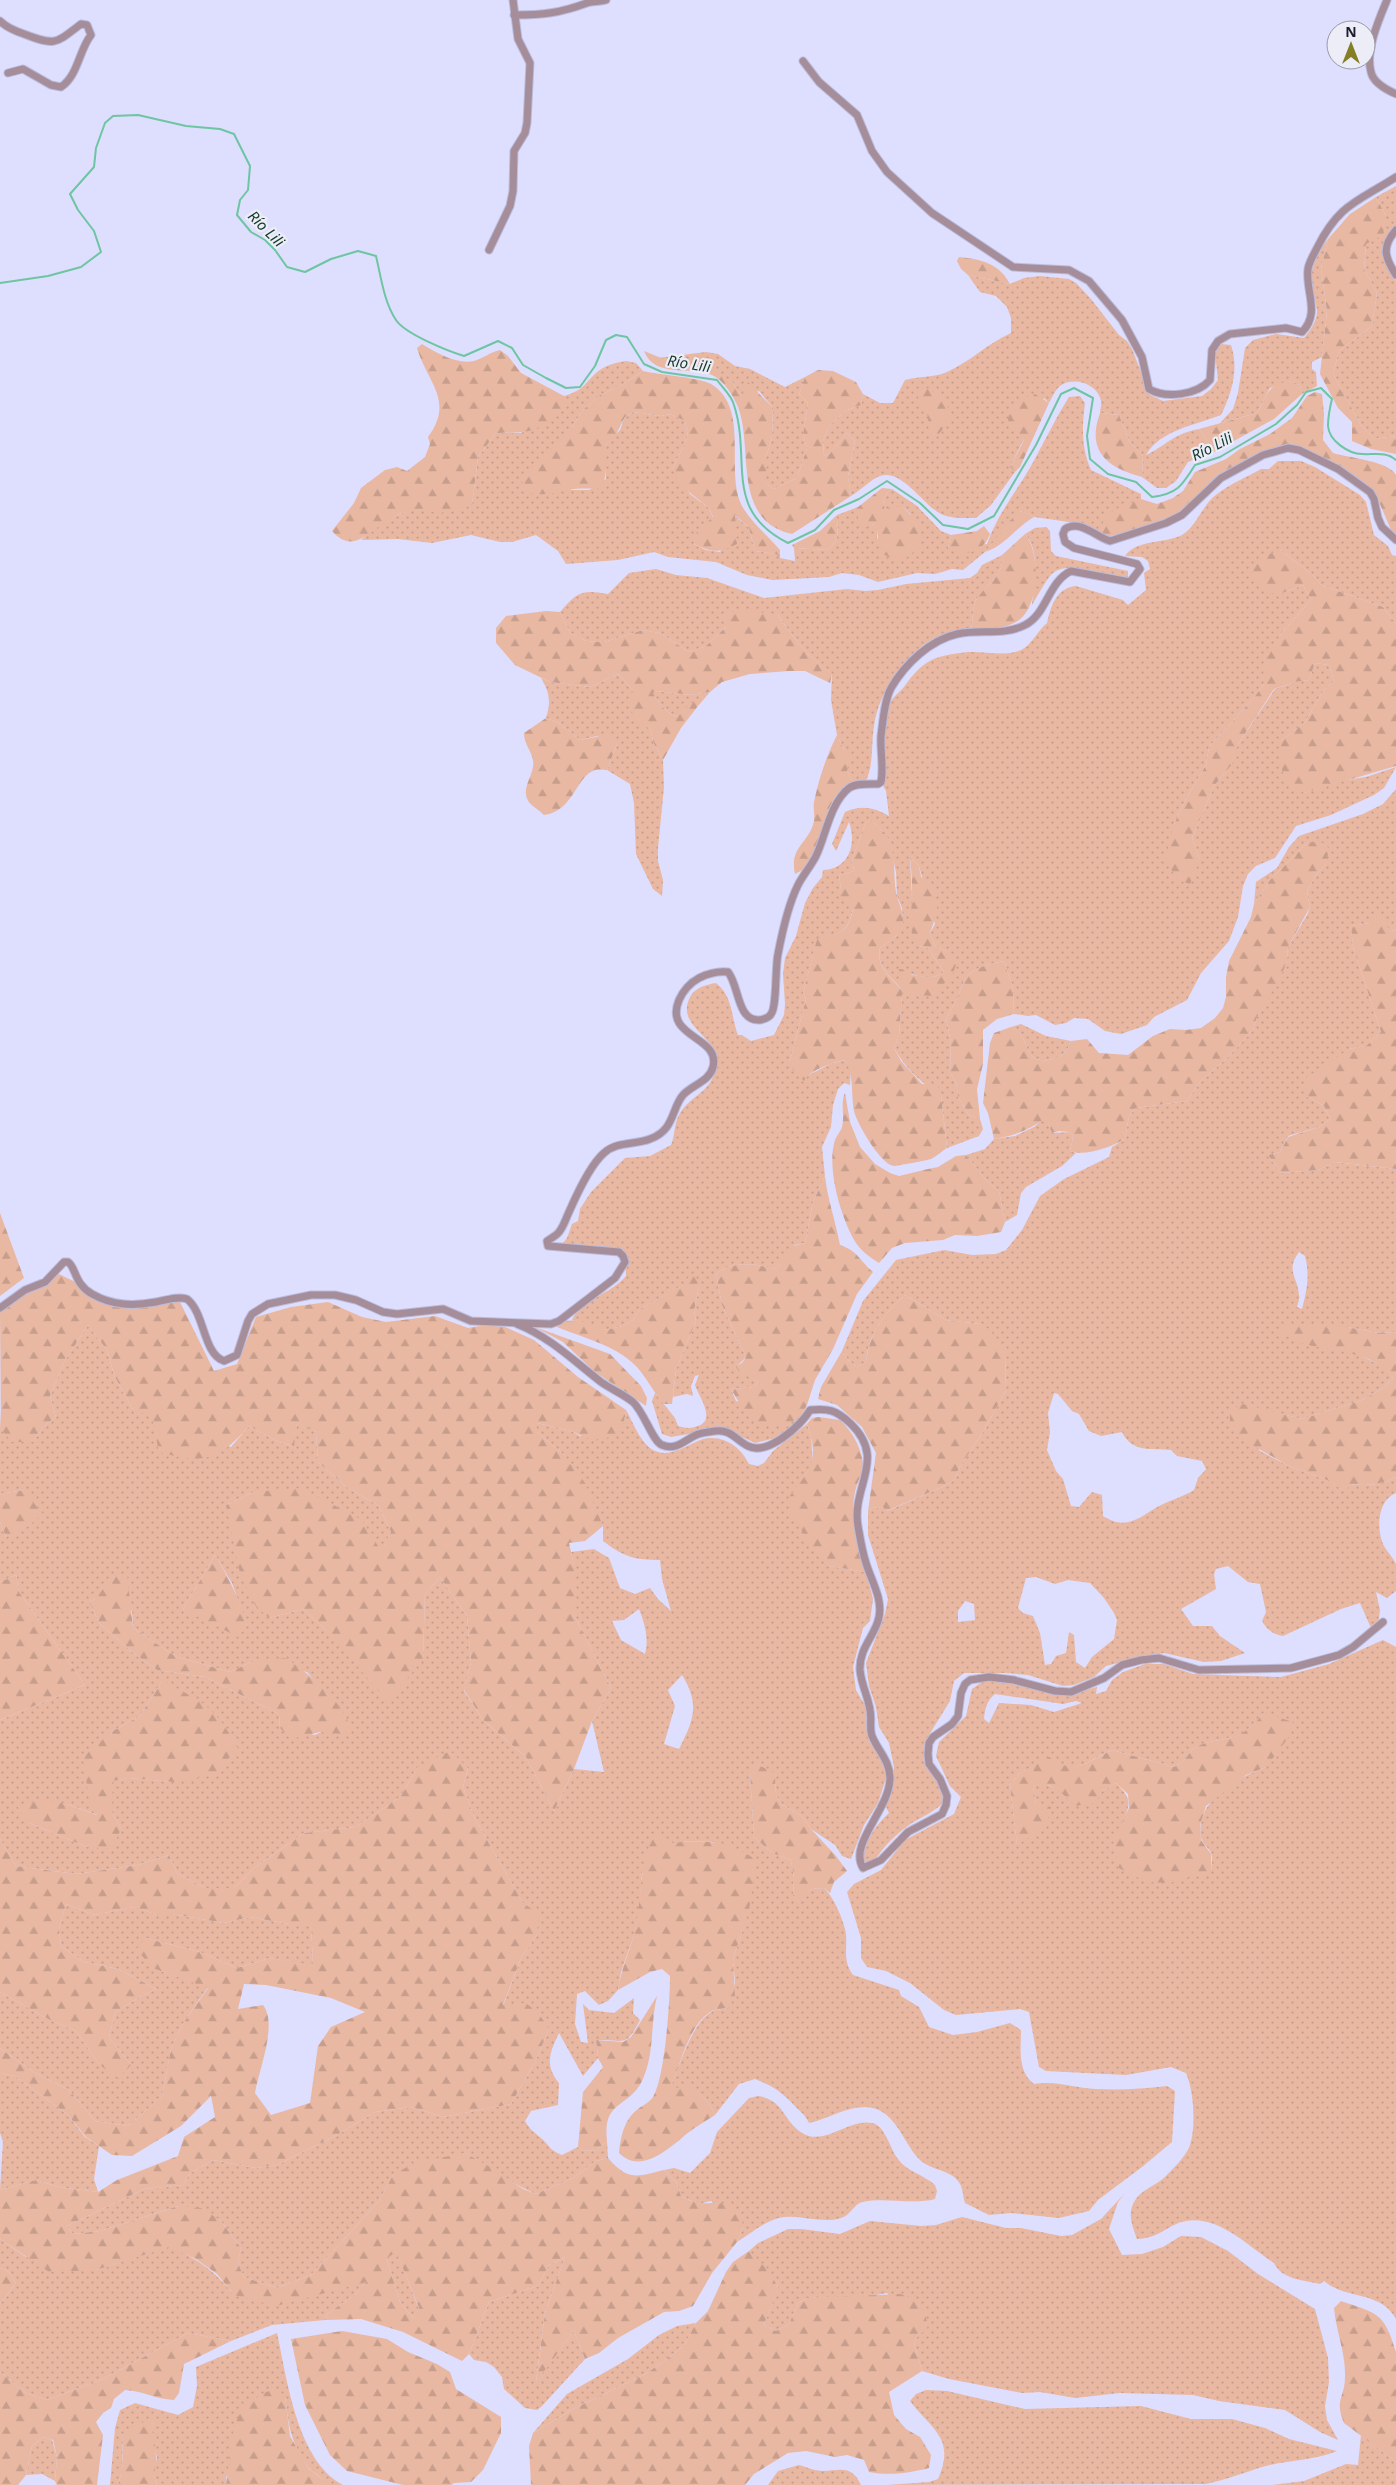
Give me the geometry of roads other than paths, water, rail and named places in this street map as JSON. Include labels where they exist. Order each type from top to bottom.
[{"type":"street","points":[[489,250],[510,206],[513,191],[514,151],[525,133],[527,123],[530,64],[518,39],[513,0]]},
{"type":"street","points":[[514,15],[556,13],[575,9],[588,3],[606,0]]},
{"type":"street","points":[[1387,0],[1377,28],[1369,62],[1374,78],[1396,94]]},
{"type":"street","points":[[0,21],[15,31],[49,43],[66,37],[81,24],[87,25],[91,35],[83,46],[73,73],[67,83],[61,86],[51,85],[23,69],[8,73]]},
{"type":"street","points":[[803,61],[819,82],[857,115],[872,151],[887,172],[932,213],[1013,267],[1068,270],[1089,281],[1122,320],[1142,357],[1149,389],[1160,393],[1185,393],[1206,385],[1210,380],[1212,350],[1218,341],[1230,334],[1286,328],[1302,332],[1307,327],[1313,306],[1307,280],[1308,267],[1324,234],[1339,213],[1355,200],[1396,177]]},
{"type":"street","points":[[1396,230],[1388,239],[1385,248],[1386,258],[1396,275]]},
{"type":"street","points":[[0,1308],[25,1290],[45,1282],[64,1262],[68,1262],[72,1264],[77,1281],[89,1292],[100,1298],[128,1306],[175,1298],[187,1299],[200,1317],[215,1355],[224,1361],[237,1355],[252,1314],[268,1304],[311,1295],[335,1295],[356,1300],[383,1312],[397,1314],[443,1309],[471,1320],[551,1324],[559,1321],[606,1286],[621,1271],[625,1262],[619,1252],[546,1244],[560,1231],[603,1153],[622,1144],[650,1140],[657,1135],[675,1115],[683,1095],[710,1075],[714,1065],[711,1054],[705,1045],[682,1028],[677,1020],[677,1006],[683,992],[694,980],[709,973],[728,972],[733,979],[744,1013],[748,1018],[764,1019],[771,1014],[775,1005],[778,955],[797,886],[816,857],[837,802],[845,791],[851,786],[878,784],[881,782],[881,734],[888,697],[891,688],[920,652],[932,643],[956,634],[1008,631],[1024,626],[1034,619],[1056,582],[1064,574],[1071,571],[1130,582],[1140,569],[1137,564],[1074,548],[1065,542],[1063,534],[1065,529],[1077,526],[1110,541],[1166,523],[1194,506],[1221,478],[1277,450],[1299,450],[1338,469],[1356,481],[1374,499],[1382,527],[1396,540]]},
{"type":"street","points":[[515,1323],[558,1347],[582,1364],[601,1381],[632,1402],[644,1416],[655,1440],[660,1445],[678,1446],[696,1435],[718,1431],[734,1435],[748,1446],[761,1448],[790,1432],[810,1410],[822,1408],[837,1411],[855,1428],[864,1442],[868,1454],[867,1475],[858,1498],[858,1524],[866,1563],[880,1604],[879,1618],[861,1658],[860,1670],[863,1689],[870,1708],[872,1735],[886,1760],[890,1778],[886,1800],[860,1846],[863,1868],[881,1860],[908,1832],[942,1814],[947,1796],[940,1778],[930,1764],[928,1754],[930,1743],[933,1736],[952,1724],[958,1716],[962,1692],[965,1684],[970,1680],[989,1677],[1014,1680],[1070,1692],[1104,1678],[1122,1665],[1159,1658],[1199,1670],[1291,1668],[1338,1655],[1352,1647],[1383,1622]]},
{"type":"waterway","name":"Río Lili","points":[[0,283],[48,276],[81,267],[101,252],[94,231],[78,210],[70,194],[94,167],[96,148],[105,123],[113,116],[138,115],[186,126],[220,129],[234,134],[250,166],[248,190],[240,200],[237,215],[251,232],[265,240],[287,267],[305,272],[331,259],[358,251],[376,256],[381,281],[396,320],[408,331],[427,341],[464,356],[498,341],[512,348],[523,365],[566,388],[580,387],[595,366],[606,340],[616,335],[627,337],[644,364],[662,372],[717,380],[734,405],[739,425],[743,482],[747,499],[754,515],[767,530],[788,543],[815,530],[834,510],[859,499],[887,481],[920,503],[943,525],[968,529],[994,516],[1036,445],[1061,394],[1074,388],[1093,398],[1087,436],[1090,459],[1108,474],[1136,482],[1152,497],[1167,494],[1178,488],[1195,465],[1220,457],[1276,424],[1297,405],[1306,392],[1321,388],[1332,399],[1329,412],[1329,432],[1340,446],[1351,452],[1384,454],[1396,460]]}]
